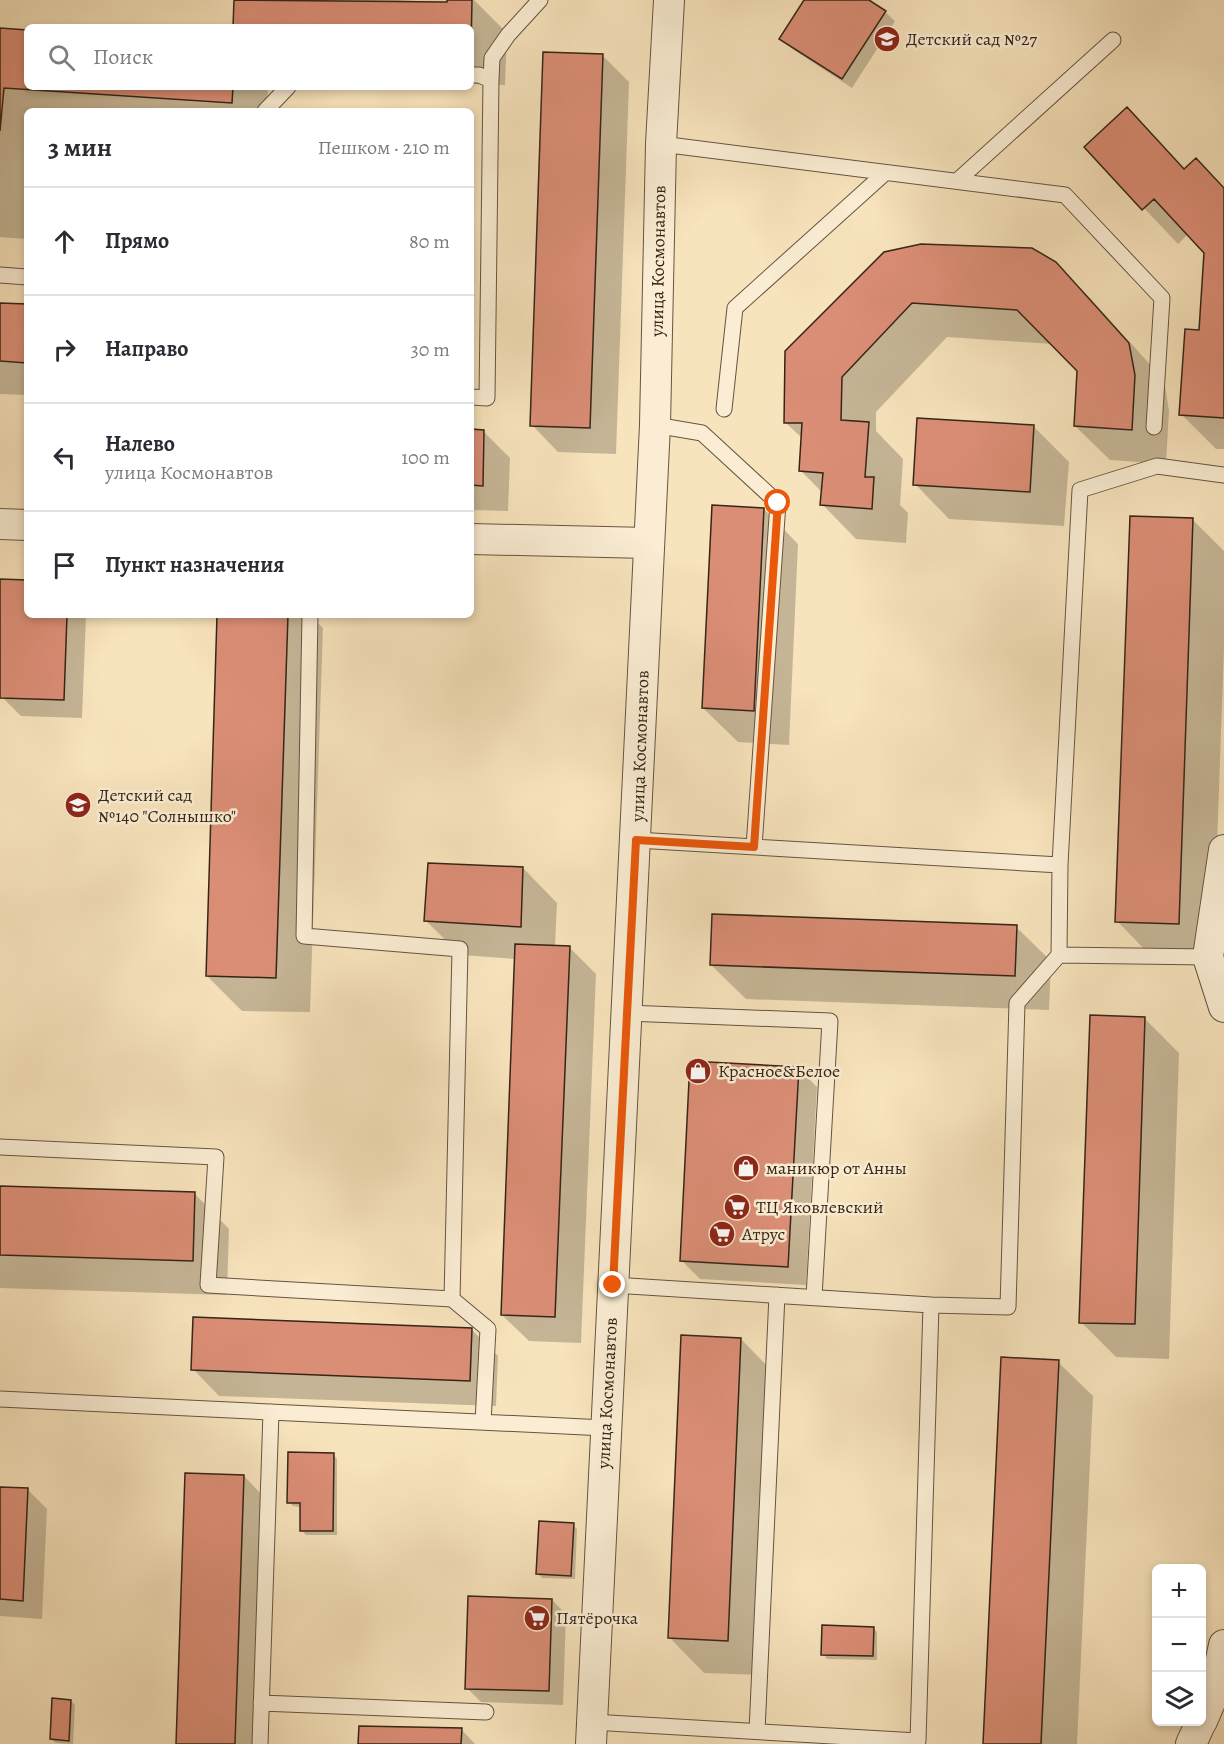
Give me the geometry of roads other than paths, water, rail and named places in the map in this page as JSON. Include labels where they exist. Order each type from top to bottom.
[{"type":"street","name":"улица Космонавтов","points":[[591,1733],[655,425],[664,0]]},
{"type":"street","points":[[0,524],[24,525]]},
{"type":"street","points":[[474,539],[648,543]]},
{"type":"street","points":[[1224,850],[1215,967],[1224,1007]]},
{"type":"street","points":[[1206,1710],[1214,1693],[1224,1645]]},
{"type":"street","points":[[1191,1744],[1199,1726]]},
{"type":"lane","points":[[474,397],[487,398],[492,58],[508,35],[540,0]]},
{"type":"lane","points":[[957,182],[1113,40]]},
{"type":"lane","points":[[474,75],[491,80]]},
{"type":"lane","points":[[268,108],[285,90]]},
{"type":"lane","points":[[661,144],[1065,195],[1162,298],[1154,427]]},
{"type":"lane","points":[[724,409],[735,308],[885,173]]},
{"type":"lane","points":[[0,275],[24,277]]},
{"type":"lane","points":[[655,425],[702,434],[778,503],[754,847]]},
{"type":"lane","points":[[613,1285],[931,1305],[1008,1307],[1017,1003],[1059,955],[1060,865],[1080,490],[1157,466],[1224,475]]},
{"type":"lane","points":[[310,618],[304,936],[460,950],[452,1299]]},
{"type":"lane","points":[[636,840],[1060,865]]},
{"type":"lane","points":[[1059,955],[1215,967]]},
{"type":"lane","points":[[627,1013],[830,1021],[814,1297]]},
{"type":"lane","points":[[0,1147],[216,1157],[208,1285],[452,1299],[488,1329],[483,1422]]},
{"type":"lane","points":[[757,1731],[777,1295]]},
{"type":"lane","points":[[591,1733],[757,1731],[918,1742],[931,1305]]},
{"type":"lane","points":[[0,1399],[605,1428]]},
{"type":"lane","points":[[260,1744],[271,1412]]},
{"type":"lane","points":[[261,1703],[486,1712]]},
{"type":"place","name":"Детский сад №27","points":[[887,39]]},
{"type":"place","name":"Детский сад №140 \"Солнышко\"","points":[[78,805]]},
{"type":"place","name":"Красное&Белое","points":[[698,1071]]},
{"type":"place","name":"маникюр от Анны","points":[[746,1168]]},
{"type":"place","name":"ТЦ Яковлевский","points":[[737,1207]]},
{"type":"place","name":"Атрус","points":[[722,1234]]},
{"type":"place","name":"Пятёрочка","points":[[537,1618]]}]
